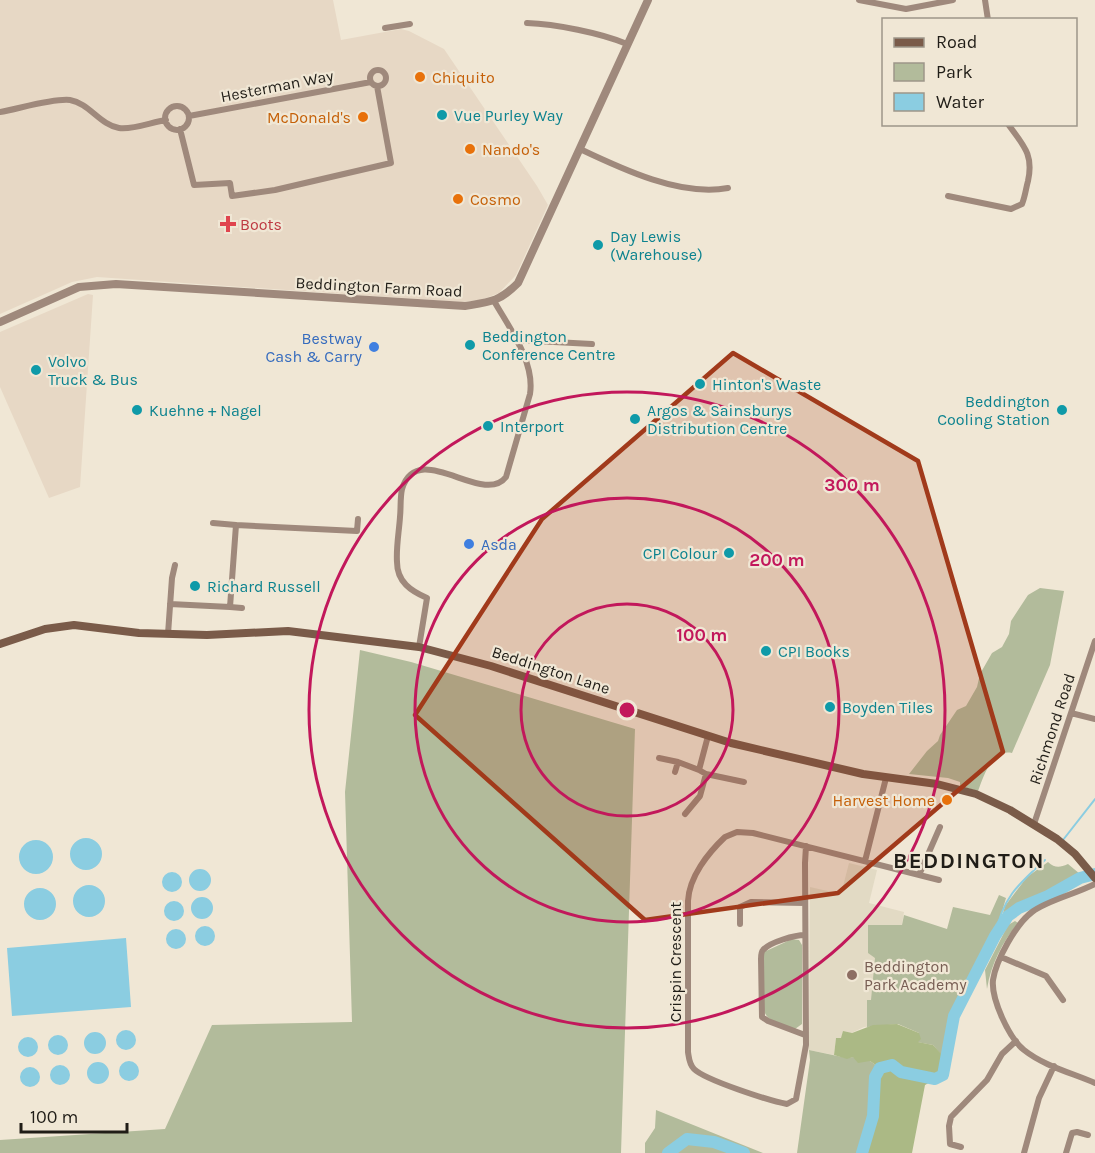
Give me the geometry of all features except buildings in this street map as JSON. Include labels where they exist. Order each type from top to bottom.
[{"type":"main road","name":"Beddington Lane","points":[[0,644],[45,629],[74,625],[139,633],[207,636],[288,631],[419,647],[519,675],[708,736],[886,778],[937,784],[976,794],[993,801],[1057,839],[1091,866],[1095,878]]},
{"type":"street","name":"Beddington Farm Road","points":[[0,322],[80,287],[99,284],[465,306],[494,301],[518,283],[648,0]]},
{"type":"street","points":[[859,0],[906,9],[953,0]]},
{"type":"street","points":[[985,0],[988,18]]},
{"type":"street","points":[[526,23],[567,29],[627,44]]},
{"type":"street","points":[[385,28],[410,24]]},
{"type":"street","points":[[180,129],[194,185],[230,183],[232,196],[275,190],[391,163],[377,86],[371,82],[370,77],[376,70],[385,75],[386,80],[384,84],[377,86]]},
{"type":"street","name":"Hesterman Way","points":[[189,116],[371,82]]},
{"type":"street","points":[[0,112],[60,100],[72,100],[119,128],[166,120]]},
{"type":"street","points":[[174,107],[183,108],[189,116],[185,126],[180,129],[171,128],[166,120],[167,113],[174,107]]},
{"type":"street","points":[[948,196],[1011,209],[1022,204],[1031,169],[1030,159],[1025,147],[1009,126]]},
{"type":"street","points":[[580,149],[634,174],[659,181],[711,191],[728,188]]},
{"type":"street","points":[[419,647],[427,598],[407,587],[397,569],[402,489],[411,475],[428,469],[490,486],[503,482],[530,394],[532,382],[530,370],[494,301]]},
{"type":"street","points":[[516,340],[592,344]]},
{"type":"street","points":[[213,523],[357,531],[358,519]]},
{"type":"street","points":[[230,607],[236,525]]},
{"type":"street","points":[[168,634],[175,565]]},
{"type":"street","points":[[170,604],[242,608]]},
{"type":"street","name":"Richmond Road","points":[[1034,824],[1095,641]]},
{"type":"street","points":[[1071,713],[1095,719]]},
{"type":"street","points":[[699,770],[708,736]]},
{"type":"street","points":[[659,758],[678,762],[706,774],[744,782]]},
{"type":"street","points":[[675,772],[678,762]]},
{"type":"street","points":[[686,814],[700,796],[706,774]]},
{"type":"street","points":[[865,861],[886,778]]},
{"type":"street","points":[[919,875],[940,827]]},
{"type":"street","name":"Crispin Crescent","points":[[805,1035],[805,1056],[798,1093],[796,1099],[787,1104],[761,1098],[696,1071],[690,1065],[688,1052],[688,893],[693,878],[720,842],[732,833],[753,833],[939,880]]},
{"type":"street","points":[[805,934],[792,936],[765,948],[761,955],[761,968],[762,1017],[805,1035],[806,846]]},
{"type":"street","points":[[1095,884],[1033,911],[1017,930],[1002,957],[993,981],[994,992],[1003,1019],[1016,1041],[1028,1053],[1095,1083]]},
{"type":"street","points":[[740,924],[740,907],[751,902],[805,903]]},
{"type":"street","points":[[1002,957],[1046,976],[1063,1000]]},
{"type":"street","points":[[961,1147],[950,1144],[951,1117],[987,1080],[1002,1054],[1016,1041]]},
{"type":"street","points":[[1024,1153],[1039,1098],[1054,1066]]},
{"type":"street","points":[[1066,1153],[1072,1134],[1077,1132],[1088,1135]]},
{"type":"highlighted area","points":[[733,353],[918,461],[1003,752],[838,893],[645,920],[415,715],[542,519]]},
{"type":"shaded area","points":[[0,0],[333,0],[341,40],[401,29],[444,49],[548,205],[516,275],[499,293],[481,300],[462,302],[97,277],[72,282],[0,314]]},
{"type":"shaded area","points":[[88,294],[93,295],[80,487],[49,498],[0,387],[0,332]]},
{"type":"shaded area","name":"Beddington Park Academy","points":[[849,863],[877,870],[869,903],[904,912],[886,1025],[864,1027],[841,1038],[836,1038],[834,1055],[809,1050],[810,887],[841,894]]},
{"type":"green space","points":[[1040,588],[1064,591],[1050,665],[1012,753],[999,755],[994,759],[978,791],[960,786],[960,782],[948,778],[909,774],[938,741],[957,710],[966,706],[992,653],[1002,647],[1009,634],[1011,621],[1028,595]]},
{"type":"green space","points":[[360,650],[411,662],[635,729],[621,1153],[0,1153],[0,1140],[165,1129],[212,1025],[352,1022],[345,792]]},
{"type":"green space","points":[[1048,862],[1057,867],[1068,864],[1080,874],[1040,897],[1009,909],[1001,921],[1005,906],[1027,877]]},
{"type":"green space","points":[[999,895],[1006,898],[995,936],[954,1016],[945,1059],[933,1045],[917,1042],[919,1033],[898,1024],[867,1027],[867,1000],[871,1000],[875,958],[868,953],[868,925],[902,925],[904,915],[947,929],[953,907],[990,915]]},
{"type":"green space","points":[[1015,921],[1018,923],[998,954],[987,989],[985,970],[1008,925]]},
{"type":"green space","points":[[792,939],[799,940],[802,945],[802,1024],[795,1029],[770,1019],[764,1012],[763,1006],[764,952]]},
{"type":"green space","points":[[897,1024],[919,1033],[921,1039],[918,1042],[933,1045],[945,1058],[943,1075],[925,1085],[912,1153],[867,1153],[866,1146],[877,1117],[877,1066],[870,1061],[858,1063],[853,1057],[847,1059],[834,1055],[836,1038],[841,1038],[843,1031],[852,1033],[873,1025]]},
{"type":"green space","points":[[809,1050],[870,1061],[877,1066],[877,1117],[866,1146],[867,1153],[797,1153],[810,1060]]},
{"type":"green space","points":[[656,1110],[763,1153],[645,1153],[645,1143],[655,1128]]},
{"type":"water","points":[[86,838],[97,843],[102,854],[97,865],[86,870],[75,865],[70,854],[75,843]]},
{"type":"water","points":[[36,840],[48,845],[53,857],[48,869],[36,874],[24,869],[19,857],[24,845]]},
{"type":"water","points":[[200,869],[208,872],[211,880],[208,888],[200,891],[192,888],[189,880],[192,872]]},
{"type":"water","points":[[172,872],[179,875],[182,882],[179,889],[172,892],[165,889],[162,882],[165,875]]},
{"type":"water","points":[[89,885],[100,890],[105,901],[100,912],[89,917],[78,912],[73,901],[78,890]]},
{"type":"water","points":[[40,888],[52,892],[56,904],[52,916],[40,920],[28,916],[24,904],[28,892]]},
{"type":"water","points":[[202,897],[212,904],[213,908],[206,918],[202,919],[192,912],[191,908],[198,898]]},
{"type":"water","points":[[174,901],[181,904],[184,911],[181,918],[174,921],[167,918],[164,911],[167,904]]},
{"type":"water","points":[[201,926],[209,926],[215,932],[215,940],[209,946],[201,946],[195,940],[195,932]]},
{"type":"water","points":[[172,929],[180,929],[186,935],[186,943],[180,949],[172,949],[166,943],[166,935]]},
{"type":"water","points":[[126,938],[131,1007],[12,1016],[7,948]]},
{"type":"water","points":[[126,1030],[133,1033],[136,1040],[133,1047],[126,1050],[119,1047],[116,1040],[119,1033]]},
{"type":"water","points":[[95,1032],[103,1035],[106,1043],[103,1051],[95,1054],[87,1051],[84,1043],[87,1035]]},
{"type":"water","points":[[58,1035],[65,1038],[68,1045],[65,1052],[58,1055],[51,1052],[48,1045],[51,1038]]},
{"type":"water","points":[[28,1037],[35,1040],[38,1047],[35,1054],[28,1057],[21,1054],[18,1047],[21,1040]]},
{"type":"water","points":[[129,1061],[136,1064],[139,1071],[136,1078],[129,1081],[122,1078],[119,1071],[122,1064]]},
{"type":"water","points":[[98,1062],[108,1069],[109,1073],[102,1083],[98,1084],[88,1077],[87,1073],[94,1063]]},
{"type":"water","points":[[56,1065],[64,1065],[70,1071],[70,1079],[64,1085],[56,1085],[50,1079],[50,1071]]},
{"type":"water","points":[[30,1067],[37,1070],[40,1077],[37,1084],[30,1087],[23,1084],[20,1077],[23,1070]]},
{"type":"waterway","points":[[1063,840],[1095,799]]},
{"type":"waterway","points":[[995,936],[1002,912],[1012,894],[1045,860]]},
{"type":"waterway","points":[[862,1153],[873,1116],[875,1077],[880,1068],[892,1065],[901,1072],[935,1079],[943,1075],[954,1016],[995,936],[1008,916],[1019,908],[1048,896],[1080,878],[1095,874]]},
{"type":"waterway","points":[[668,1153],[687,1139],[714,1142],[744,1153]]},
{"type":"place","name":"Chiquito","points":[[420,77]]},
{"type":"place","name":"Vue Purley Way","points":[[442,115]]},
{"type":"place","name":"McDonald's","points":[[363,117]]},
{"type":"place","name":"Nando's","points":[[470,149]]},
{"type":"place","name":"Cosmo","points":[[458,199]]},
{"type":"place","name":"Boots","points":[[228,224]]},
{"type":"place","name":"Day Lewis (Warehouse)","points":[[598,245]]},
{"type":"place","name":"Beddington Conference Centre","points":[[470,345]]},
{"type":"place","name":"Bestway Cash & Carry","points":[[374,347]]},
{"type":"place","name":"Volvo Truck & Bus","points":[[36,370]]},
{"type":"place","name":"Hinton's Waste","points":[[700,384]]},
{"type":"place","name":"Kuehne + Nagel","points":[[137,410]]},
{"type":"place","name":"Beddington Cooling Station","points":[[1062,410]]},
{"type":"place","name":"Argos & Sainsburys Distribution Centre","points":[[635,419]]},
{"type":"place","name":"Interport","points":[[488,426]]},
{"type":"place","name":"Asda","points":[[469,544]]},
{"type":"place","name":"CPI Colour","points":[[729,553]]},
{"type":"place","name":"Richard Russell","points":[[195,586]]},
{"type":"place","name":"CPI Books","points":[[766,651]]},
{"type":"place","name":"Boyden Tiles","points":[[830,707]]},
{"type":"place","name":"Harvest Home","points":[[947,800]]},
{"type":"place","name":"Beddington Park Academy","points":[[852,975]]},
{"type":"district","name":"BEDDINGTON","points":[[969,861]]}]
